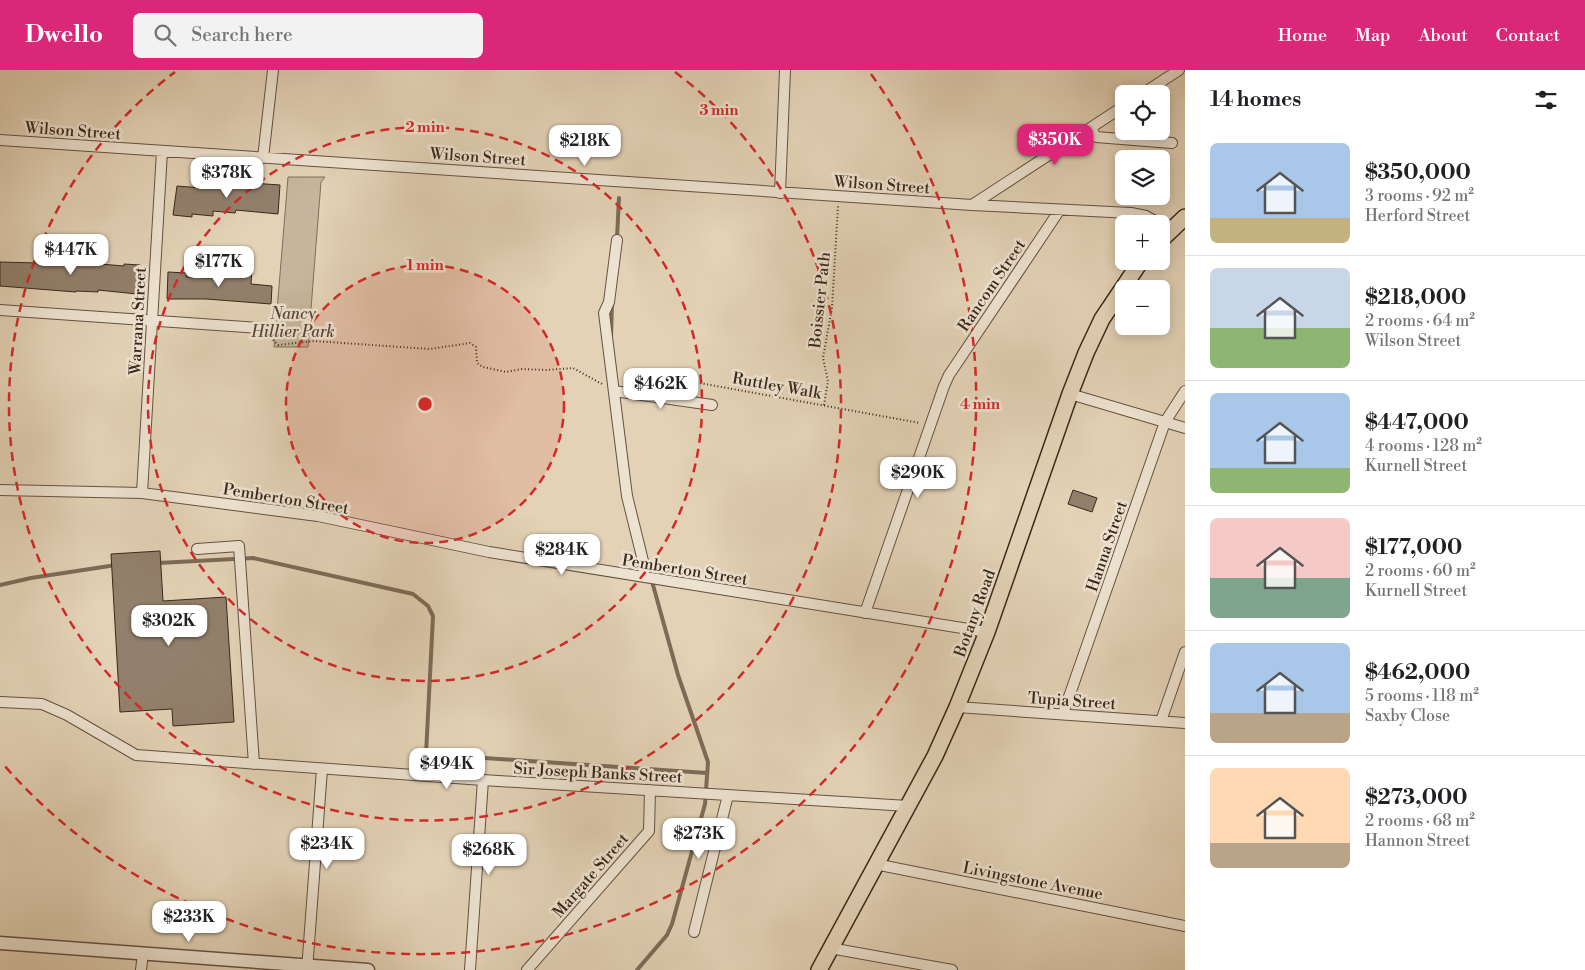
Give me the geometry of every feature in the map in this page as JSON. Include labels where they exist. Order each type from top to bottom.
[{"type":"main road","points":[[1170,226],[1185,218]]},
{"type":"main road","name":"Botany Road","points":[[819,970],[935,756],[957,707],[986,632],[1070,394],[1102,319],[1135,270]]},
{"type":"street","points":[[263,158],[272,70]]},
{"type":"street","points":[[780,193],[785,70]]},
{"type":"street","points":[[1156,85],[1179,70]]},
{"type":"street","points":[[972,205],[1115,112]]},
{"type":"street","points":[[1091,128],[1096,137],[1172,143]]},
{"type":"street","name":"Wilson Street","points":[[0,140],[839,197],[1141,215]]},
{"type":"street","name":"Warrana Street","points":[[142,493],[162,151]]},
{"type":"street","name":"Rancom Street","points":[[865,613],[930,424],[949,376],[1059,211]]},
{"type":"street","points":[[617,240],[609,302],[604,313],[627,496],[644,565],[644,577]]},
{"type":"street","points":[[0,310],[261,328]]},
{"type":"street","points":[[614,387],[712,405]]},
{"type":"street","name":"Hanna Street","points":[[1063,714],[1165,422],[1185,391]]},
{"type":"street","points":[[1070,394],[1185,428]]},
{"type":"street","name":"Pemberton Street","points":[[0,490],[142,493],[318,516],[489,552],[986,632]]},
{"type":"street","points":[[197,549],[239,546],[254,764]]},
{"type":"street","points":[[1161,721],[1185,652]]},
{"type":"street","name":"Sir Joseph Banks Street","points":[[0,702],[42,704],[67,715],[136,755],[484,780],[908,806]]},
{"type":"street","name":"Tupia Street","points":[[957,707],[1185,722]]},
{"type":"street","points":[[307,968],[322,769]]},
{"type":"street","points":[[470,970],[484,780]]},
{"type":"street","name":"Margate Street","points":[[526,970],[649,831],[650,790]]},
{"type":"street","points":[[694,932],[728,795]]},
{"type":"street","name":"Livingstone Avenue","points":[[875,864],[1185,926]]},
{"type":"street","points":[[0,943],[143,953],[307,968],[368,970]]},
{"type":"street","points":[[830,948],[952,970]]},
{"type":"street","points":[[141,970],[143,953]]},
{"type":"path","name":"Boissier Path","points":[[824,405],[828,381],[823,358],[832,308],[839,197]]},
{"type":"path","points":[[261,328],[278,345],[314,341],[430,349],[470,343],[476,347],[477,363],[482,367],[506,372],[521,369],[574,368],[602,384],[614,387]]},
{"type":"path","name":"Ruttley Walk","points":[[656,385],[663,386],[694,382],[930,424]]},
{"type":"green space","name":"Nancy Hillier Park","points":[[288,177],[325,177],[321,182],[308,347],[274,347]]},
{"type":"building","points":[[222,181],[280,185],[278,214],[236,210],[235,213],[213,211],[213,216],[192,214],[192,217],[173,215],[177,186],[202,188],[202,183],[221,185]]},
{"type":"building","points":[[39,259],[100,262],[100,264],[124,266],[124,264],[140,265],[137,294],[98,290],[98,292],[76,292],[0,286],[0,262],[39,263]]},
{"type":"building","points":[[237,266],[252,268],[251,284],[272,286],[271,304],[206,299],[167,299],[168,272],[187,273],[186,277],[214,278],[215,273],[236,275]]},
{"type":"building","points":[[1073,490],[1097,498],[1092,512],[1068,504]]},
{"type":"building","points":[[160,551],[163,601],[226,597],[234,722],[173,726],[172,709],[120,712],[111,554]]},
{"type":"waterway","points":[[617,238],[619,198]]},
{"type":"waterway","points":[[611,336],[612,303]]},
{"type":"waterway","points":[[158,563],[253,558],[413,594],[428,606],[433,616],[426,754],[707,773]]},
{"type":"waterway","points":[[0,585],[31,578],[116,565]]},
{"type":"waterway","points":[[637,970],[667,935],[672,924],[705,804],[708,762],[678,675],[648,567]]}]
